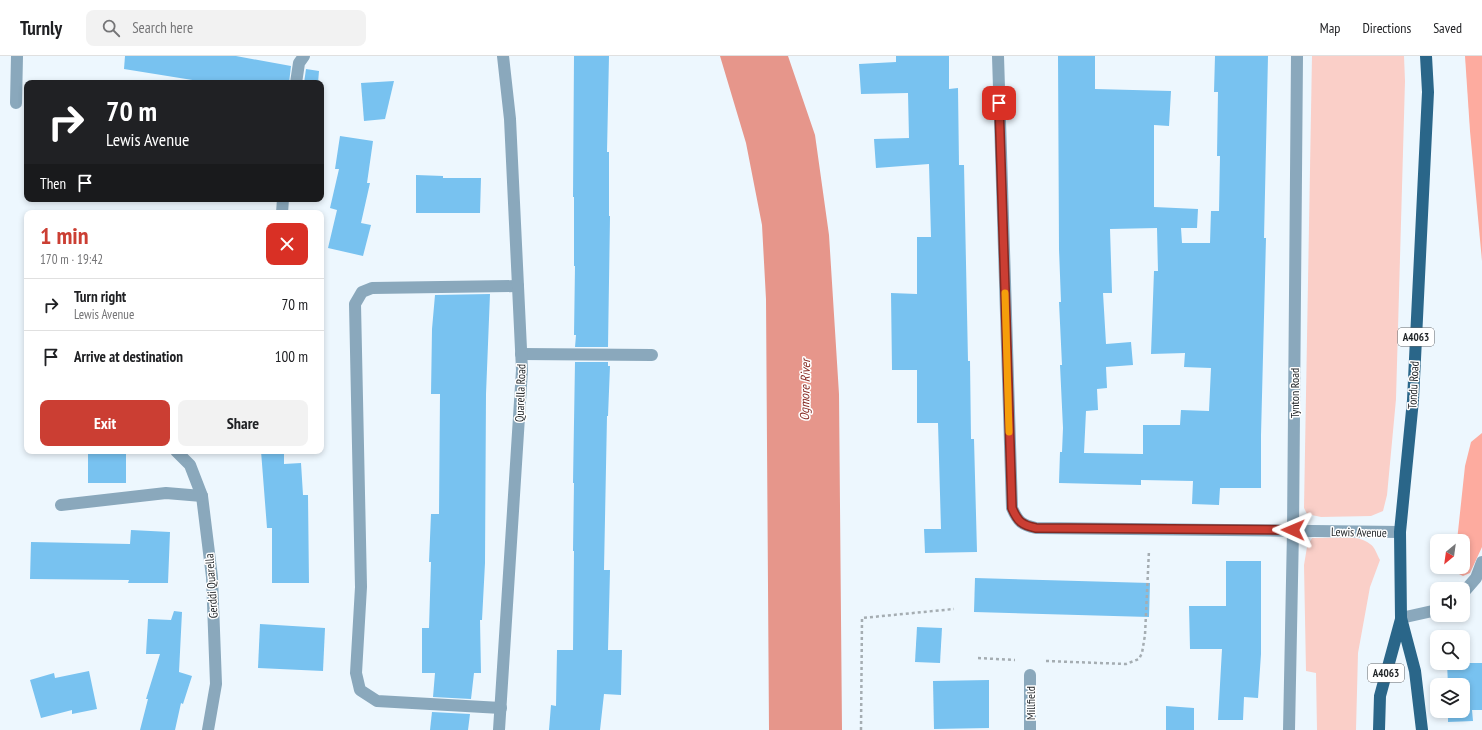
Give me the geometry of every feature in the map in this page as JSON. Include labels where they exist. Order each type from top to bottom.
[{"type":"main road","name":"Tondu Road","points":[[1422,730],[1415,671],[1401,618],[1400,532],[1413,400],[1427,100],[1426,56]]},
{"type":"main road","name":"Tondu Road","points":[[1379,730],[1380,696],[1401,618]]},
{"type":"street","points":[[16,103],[17,56]]},
{"type":"street","points":[[296,80],[299,62],[304,56]]},
{"type":"street","name":"Quarella Road","points":[[499,730],[522,370],[510,119],[503,56]]},
{"type":"street","name":"Lewis Avenue","points":[[998,56],[1012,508],[1016,518],[1024,525],[1036,528],[1400,532]]},
{"type":"street","name":"Tynton Road","points":[[1289,730],[1293,530],[1297,56]]},
{"type":"street","points":[[501,708],[378,701],[360,690],[356,673],[361,586],[355,304],[362,292],[372,288],[518,286]]},
{"type":"street","points":[[521,354],[652,355]]},
{"type":"street","name":"Gerddi Quarella","points":[[179,454],[190,465],[202,496],[212,577],[216,684],[208,730]]},
{"type":"street","points":[[61,505],[166,493],[202,496]]},
{"type":"street","points":[[1470,585],[1476,578],[1482,562]]},
{"type":"street","points":[[1401,618],[1430,612]]},
{"type":"street","name":"Millfield","points":[[1030,676],[1030,730]]},
{"type":"path","points":[[1046,661],[1126,664],[1139,660],[1146,635],[1149,529]]},
{"type":"path","points":[[861,730],[862,618],[954,609]]},
{"type":"path","points":[[978,658],[1022,660]]},
{"type":"shaded area","points":[[1312,56],[1404,56],[1405,81],[1396,399],[1387,495],[1383,511],[1371,516],[1321,517],[1307,514],[1304,508]]},
{"type":"shaded area","points":[[1465,56],[1482,56],[1482,261],[1470,131]]},
{"type":"shaded area","points":[[1482,433],[1482,547],[1470,573],[1470,534],[1458,534],[1465,466],[1471,442]]},
{"type":"shaded area","points":[[1342,537],[1365,541],[1373,547],[1380,560],[1370,587],[1358,653],[1356,730],[1317,730],[1316,673],[1306,671],[1304,565],[1307,547],[1312,538]]},
{"type":"water","name":"Ogmore River","points":[[720,56],[788,56],[815,135],[829,235],[839,394],[842,730],[769,730],[766,299],[762,225],[746,143]]},
{"type":"building","points":[[125,56],[236,56],[291,66],[289,80],[192,80],[124,69]]},
{"type":"building","points":[[574,56],[609,56],[607,152],[609,152],[610,216],[608,347],[575,347],[573,197]]},
{"type":"building","points":[[896,56],[949,56],[949,89],[958,88],[959,165],[964,165],[968,361],[970,361],[971,439],[974,439],[977,552],[925,553],[924,529],[941,529],[938,423],[917,423],[917,370],[892,370],[891,293],[917,294],[917,237],[931,237],[929,164],[876,168],[874,139],[909,138],[908,93],[861,94],[859,64],[896,62]]},
{"type":"building","points":[[1058,56],[1095,56],[1095,89],[1171,91],[1169,126],[1154,125],[1154,207],[1198,209],[1197,228],[1181,228],[1182,243],[1210,243],[1211,211],[1219,211],[1220,156],[1217,156],[1218,92],[1214,92],[1215,56],[1268,56],[1261,488],[1220,488],[1219,505],[1192,504],[1193,481],[1141,480],[1141,485],[1059,483],[1060,452],[1062,452],[1063,428],[1060,365],[1062,365],[1059,302],[1061,302],[1059,249]],"holes":[[[1157,228],[1158,271],[1154,271],[1151,354],[1185,353],[1184,367],[1211,368],[1209,411],[1181,410],[1180,425],[1143,425],[1143,454],[1084,453],[1086,411],[1098,410],[1097,389],[1107,388],[1106,367],[1133,365],[1131,342],[1106,344],[1103,293],[1112,293],[1110,229]]]},
{"type":"building","points":[[306,69],[319,71],[318,80],[304,80]]},
{"type":"building","points":[[394,81],[385,119],[364,121],[361,83]]},
{"type":"building","points":[[340,136],[373,141],[367,183],[370,183],[361,223],[371,225],[363,256],[328,248],[337,210],[330,208],[339,169],[335,169]]},
{"type":"building","points":[[416,175],[443,176],[443,178],[481,178],[480,213],[416,213]]},
{"type":"building","points":[[490,294],[486,394],[485,563],[482,620],[480,620],[481,673],[474,673],[471,699],[433,697],[435,673],[422,673],[422,628],[429,628],[431,514],[439,514],[440,394],[431,394],[432,329],[435,295]]},
{"type":"building","points":[[575,362],[608,362],[608,366],[610,366],[607,416],[604,570],[610,570],[608,650],[622,650],[621,695],[604,694],[600,730],[549,730],[551,705],[556,706],[557,650],[573,650]]},
{"type":"building","points":[[88,454],[126,454],[126,483],[88,483]]},
{"type":"building","points":[[261,454],[284,454],[284,464],[301,463],[303,495],[308,495],[309,583],[272,583],[272,528],[267,528]]},
{"type":"building","points":[[131,530],[170,532],[168,583],[128,583],[129,580],[30,579],[31,542],[130,544]]},
{"type":"building","points":[[1226,561],[1261,561],[1261,654],[1258,698],[1244,697],[1243,720],[1218,720],[1222,649],[1190,649],[1189,606],[1226,606]]},
{"type":"building","points":[[975,578],[1150,583],[1149,617],[974,612]]},
{"type":"building","points":[[174,611],[182,612],[179,672],[192,676],[183,704],[181,703],[175,730],[140,730],[148,699],[146,699],[160,654],[146,654],[148,619],[171,620]]},
{"type":"building","points":[[260,624],[325,628],[323,671],[258,668]]},
{"type":"building","points":[[917,627],[942,628],[940,663],[915,662]]},
{"type":"building","points":[[1470,663],[1482,663],[1482,710],[1472,710],[1473,721],[1448,722],[1448,718],[1470,718],[1470,678],[1448,678],[1447,670],[1470,670]]},
{"type":"building","points":[[89,671],[97,709],[72,714],[72,710],[41,718],[30,680],[54,673],[55,678]]},
{"type":"building","points":[[989,680],[989,728],[934,729],[933,681]]},
{"type":"building","points":[[1166,706],[1194,708],[1194,730],[1166,730]]},
{"type":"building","points":[[432,712],[470,714],[468,730],[430,730]]},
{"type":"slow traffic","points":[[1005,293],[1009,432]]},
{"type":"route","points":[[999,103],[1012,508],[1016,518],[1024,525],[1036,528],[1293,530]]}]
